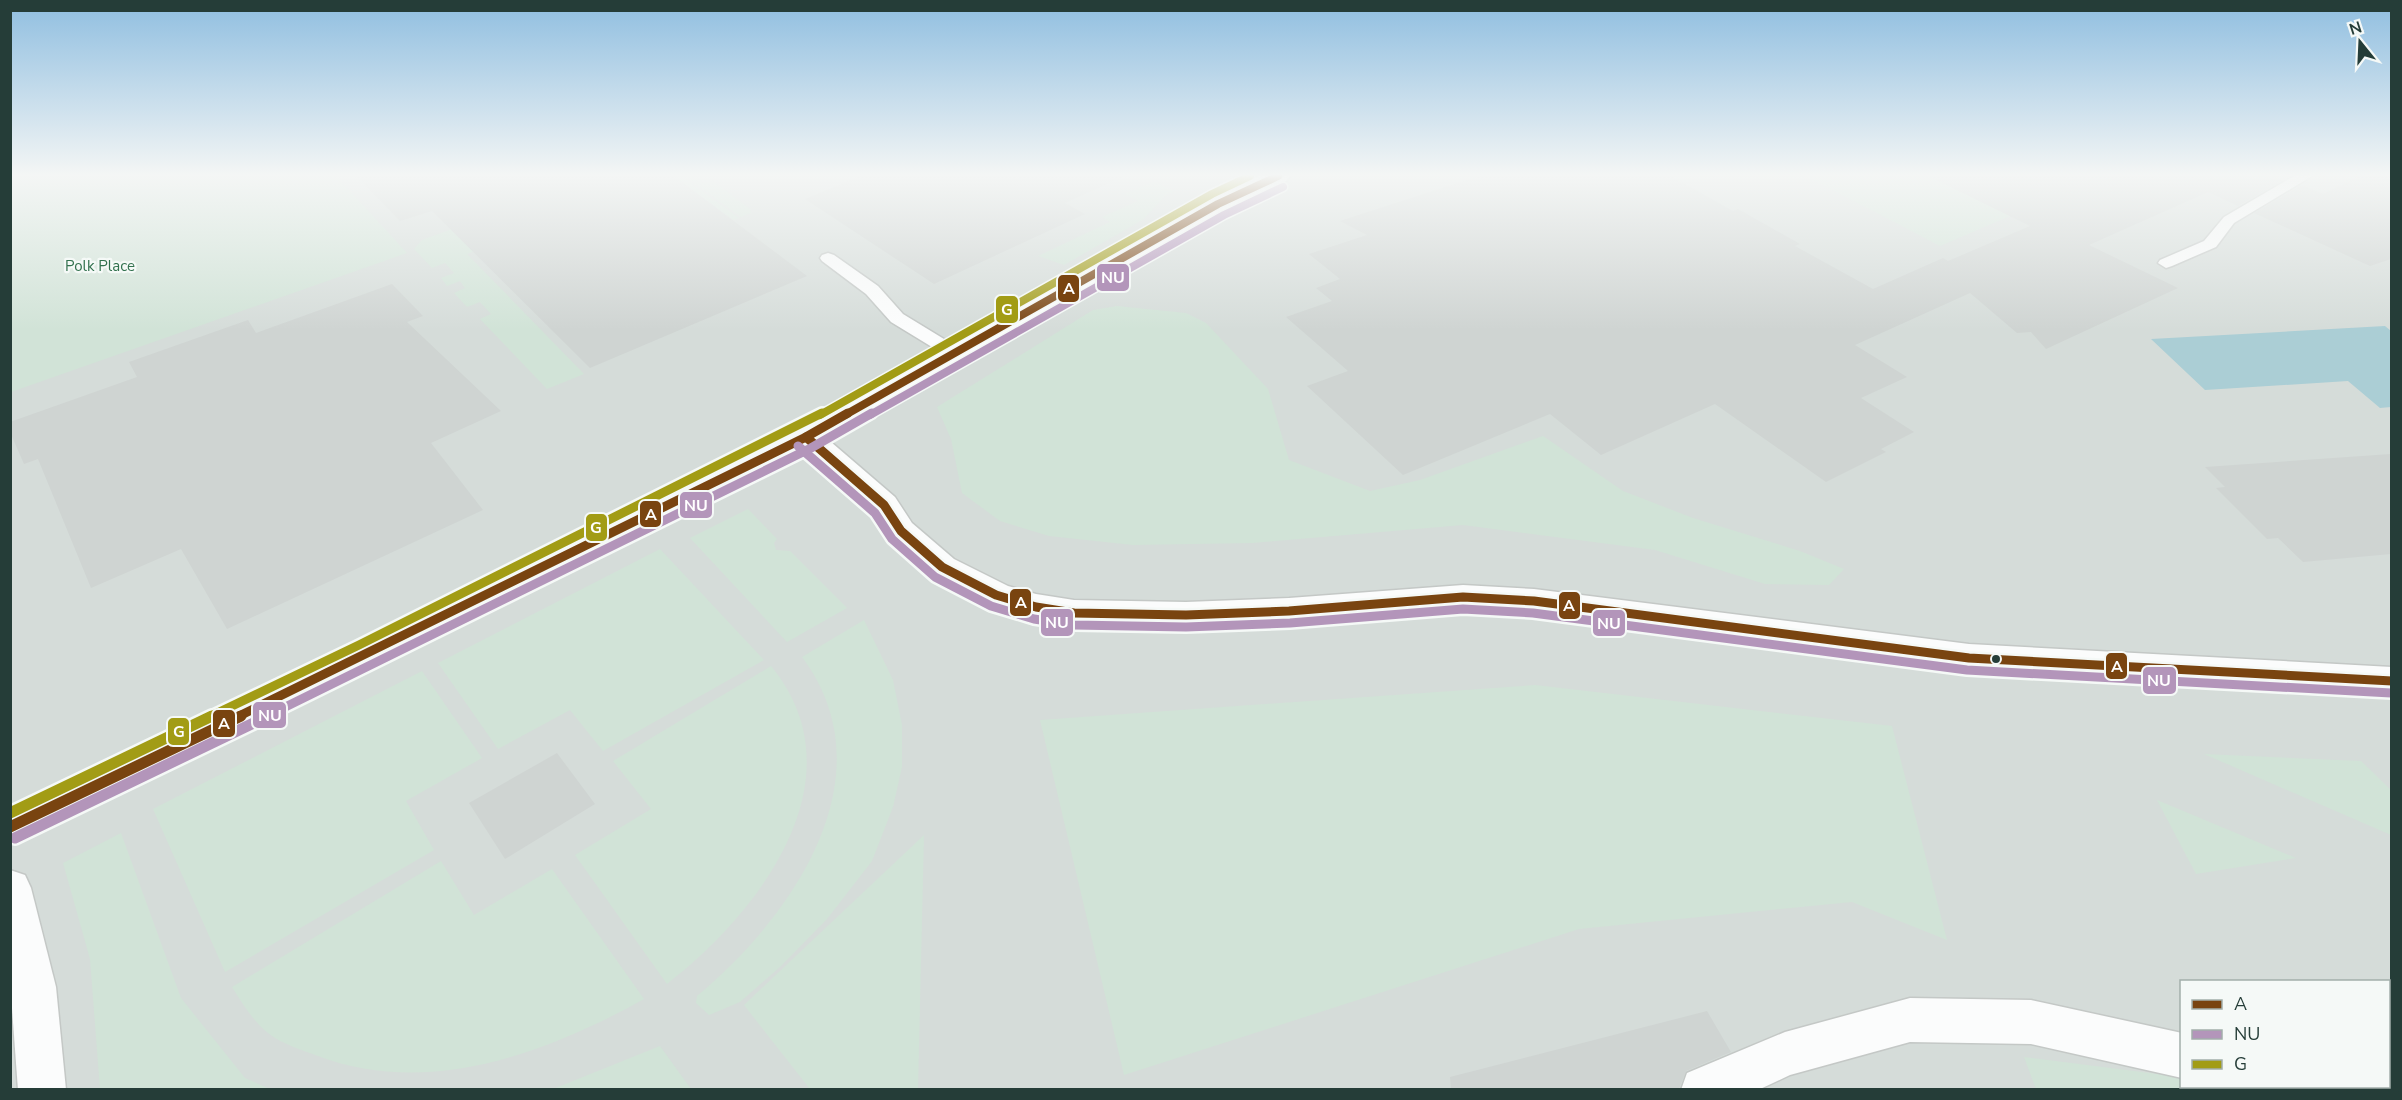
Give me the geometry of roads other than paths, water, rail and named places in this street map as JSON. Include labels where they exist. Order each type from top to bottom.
[{"type":"street","points":[[10,826],[364,656],[806,436],[956,354],[1177,227]]},
{"type":"street","points":[[806,436],[884,505],[901,531],[942,567],[996,594],[1036,607],[1074,613],[1186,615],[1289,611],[1463,597],[1534,601],[1969,658],[2391,681]]},
{"type":"street","points":[[10,888],[34,987],[42,1089]]},
{"type":"street","points":[[1704,1089],[1785,1054],[1910,1020],[2031,1022],[2180,1056]]},
{"type":"lane","points":[[2166,263],[2210,244],[2223,227]]},
{"type":"lane","points":[[828,258],[872,291],[897,318],[956,354]]},
{"type":"water","points":[[2385,326],[2391,331],[2391,407],[2380,408],[2348,381],[2205,390],[2151,339]]},
{"type":"park label","name":"Polk Place","points":[[100,266]]}]
